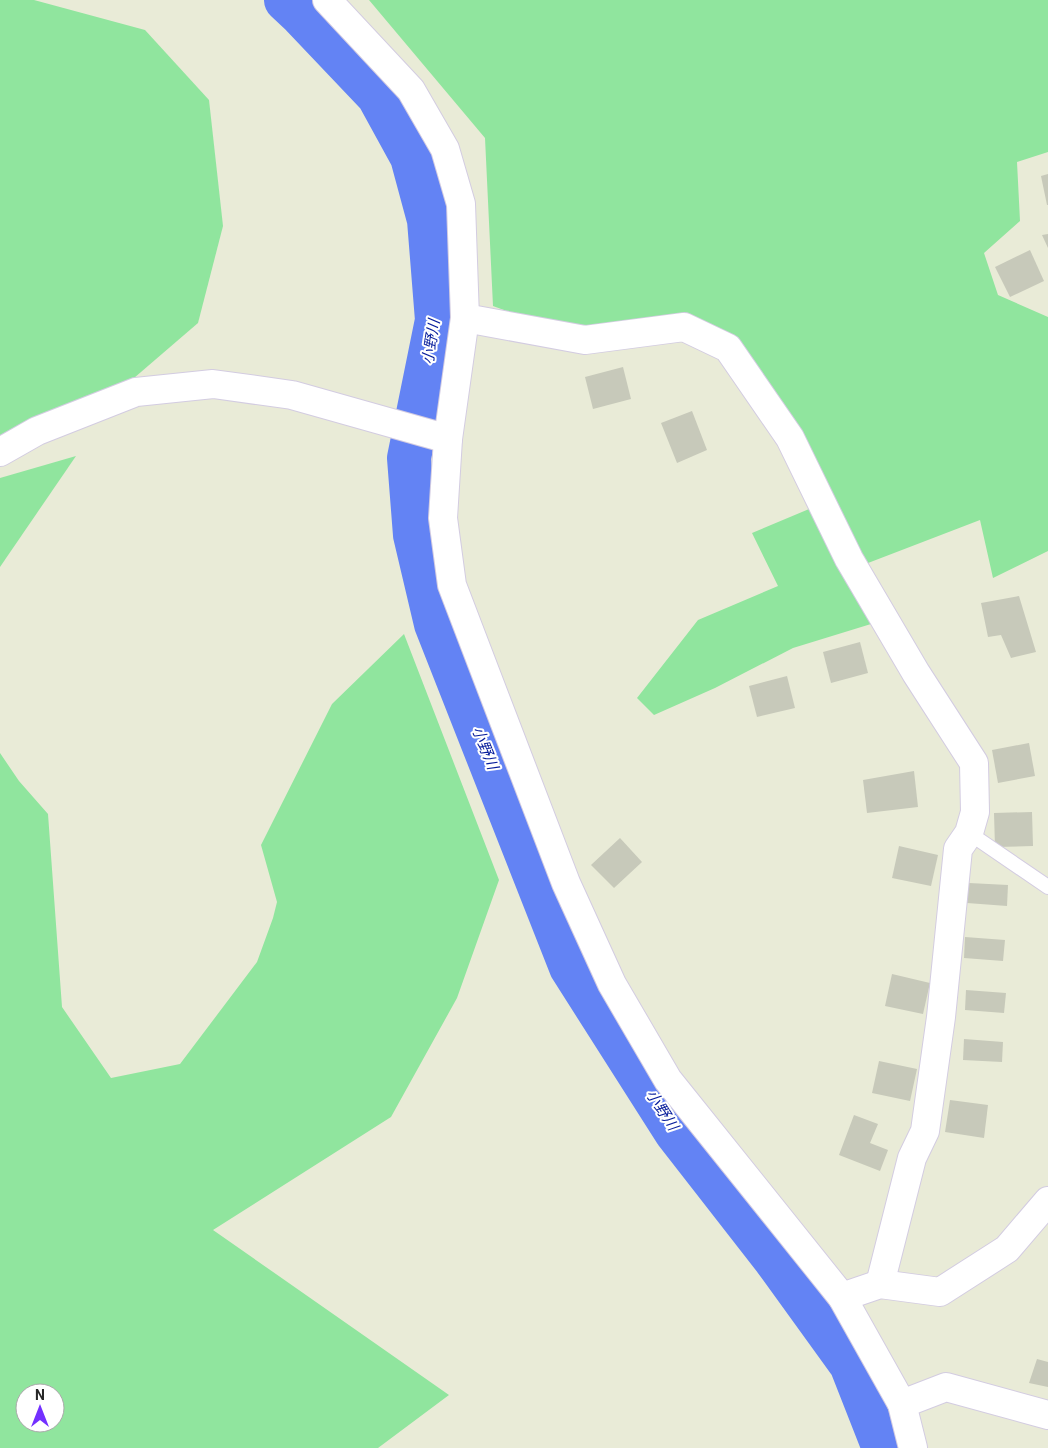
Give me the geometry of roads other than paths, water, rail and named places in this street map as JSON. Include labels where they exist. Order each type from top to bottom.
[{"type":"street","points":[[327,0],[411,90],[445,149],[461,204],[465,318],[448,439],[443,518],[452,585],[566,883],[608,975],[668,1080],[842,1297],[902,1404],[913,1448]]},
{"type":"street","points":[[465,318],[585,340],[684,327],[728,348],[790,438],[849,559],[916,673],[974,763],[975,812],[969,833],[958,849],[940,1017],[924,1132],[912,1158],[880,1284]]},
{"type":"street","points":[[0,452],[37,431],[136,392],[213,384],[292,395],[448,439]]},
{"type":"street","points":[[842,1297],[880,1284],[940,1292],[1007,1249],[1048,1201]]},
{"type":"street","points":[[902,1404],[946,1387],[1048,1415]]},
{"type":"lane","points":[[969,833],[1048,887]]},
{"type":"waterway","name":"小野川","points":[[286,0],[378,95],[412,157],[429,220],[437,320],[409,458],[415,535],[436,624],[571,967],[676,1132],[775,1259],[851,1364],[884,1448]]}]
